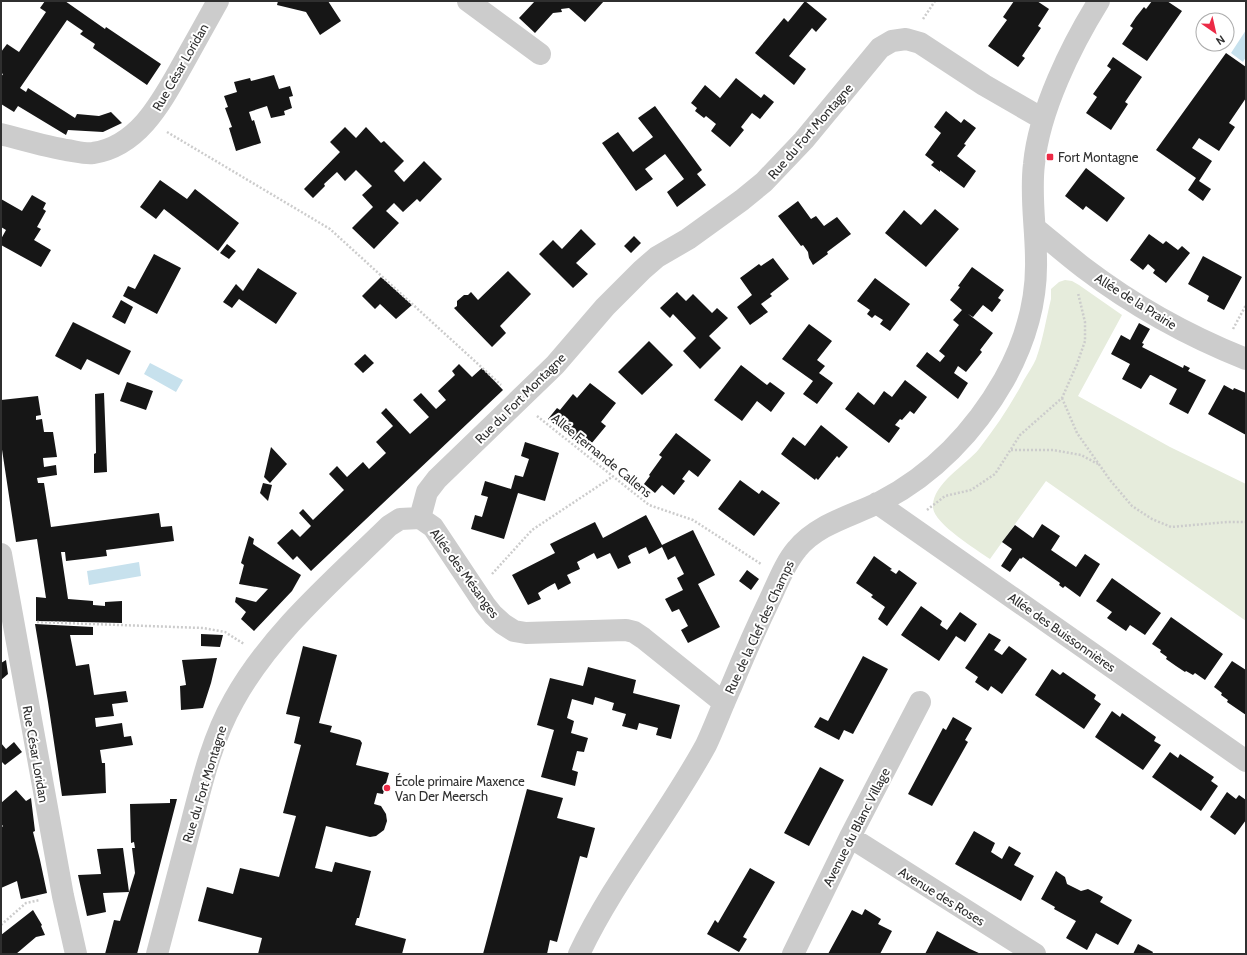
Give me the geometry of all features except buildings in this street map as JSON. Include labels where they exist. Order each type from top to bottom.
[{"type":"street","name":"Rue César Loridan","points":[[1,134],[82,153],[92,153],[120,143],[135,133],[148,120],[168,91],[218,1]]},
{"type":"street","points":[[468,1],[540,54]]},
{"type":"street","name":"Rue de la Clef des Champs","points":[[579,954],[607,902],[704,747],[780,576],[796,550],[807,538],[820,529],[900,492],[919,479],[954,447],[971,428],[996,392],[1014,358],[1029,317],[1036,273],[1035,228],[1032,193],[1033,167],[1043,119],[1082,30],[1099,1]]},
{"type":"street","name":"Rue du Fort Montagne","points":[[157,954],[204,776],[214,745],[223,722],[235,699],[262,657],[297,616],[389,526],[400,519],[420,518],[427,492],[437,479],[555,366],[606,307],[642,270],[657,257],[688,239],[764,182],[804,140],[880,48],[892,41],[906,39],[920,43],[984,85],[1043,119]]},
{"type":"street","name":"Allée de la Prairie","points":[[1035,228],[1084,268],[1154,315],[1212,345],[1246,359]]},
{"type":"street","name":"Allée des Buissonnières","points":[[877,503],[1246,762]]},
{"type":"street","name":"Allée des Mésanges","points":[[420,518],[432,527],[493,614],[503,624],[514,631],[526,633],[626,630],[634,632],[724,703]]},
{"type":"street","name":"Rue César Loridan","points":[[1,554],[62,896],[76,954]]},
{"type":"street","name":"Avenue du Blanc Village","points":[[793,954],[850,837],[920,702]]},
{"type":"street","name":"Avenue des Roses","points":[[850,837],[1035,954]]},
{"type":"path","name":"Allée Fernande Callens","points":[[148,120],[330,229],[518,401],[649,506],[693,520],[780,576]]},
{"type":"path","points":[[909,525],[945,496],[970,490],[995,474],[1020,435],[1062,398],[1078,364],[1085,341],[1085,322],[1078,291],[1084,268]]},
{"type":"path","points":[[1062,398],[1078,434],[1098,464],[1132,506],[1152,519],[1170,527],[1227,522],[1246,522]]},
{"type":"path","points":[[1011,450],[1053,450],[1081,455],[1098,464]]},
{"type":"path","points":[[476,591],[532,530],[612,477]]},
{"type":"path","points":[[12,621],[203,628],[225,632],[262,657]]},
{"type":"path","points":[[1,925],[26,903],[62,896]]},
{"type":"green space","points":[[1065,280],[1072,281],[1079,285],[1122,315],[1078,396],[1170,447],[1246,484],[1246,621],[1046,481],[990,559],[957,536],[940,521],[935,513],[933,507],[934,499],[943,483],[979,449],[985,441],[1009,407],[1036,359],[1043,337],[1051,299],[1051,289],[1059,282]]},
{"type":"water","points":[[1246,30],[1246,57],[1243,62],[1231,53],[1235,52],[1235,47]]},
{"type":"water","points":[[150,363],[183,380],[176,392],[144,374]]},
{"type":"water","points":[[139,562],[141,576],[89,585],[87,571]]},
{"type":"place","name":"Fort Montagne","points":[[1050,157]]},
{"type":"place","name":"École primaire Maxence Van Der Meersch","points":[[387,788]]}]
